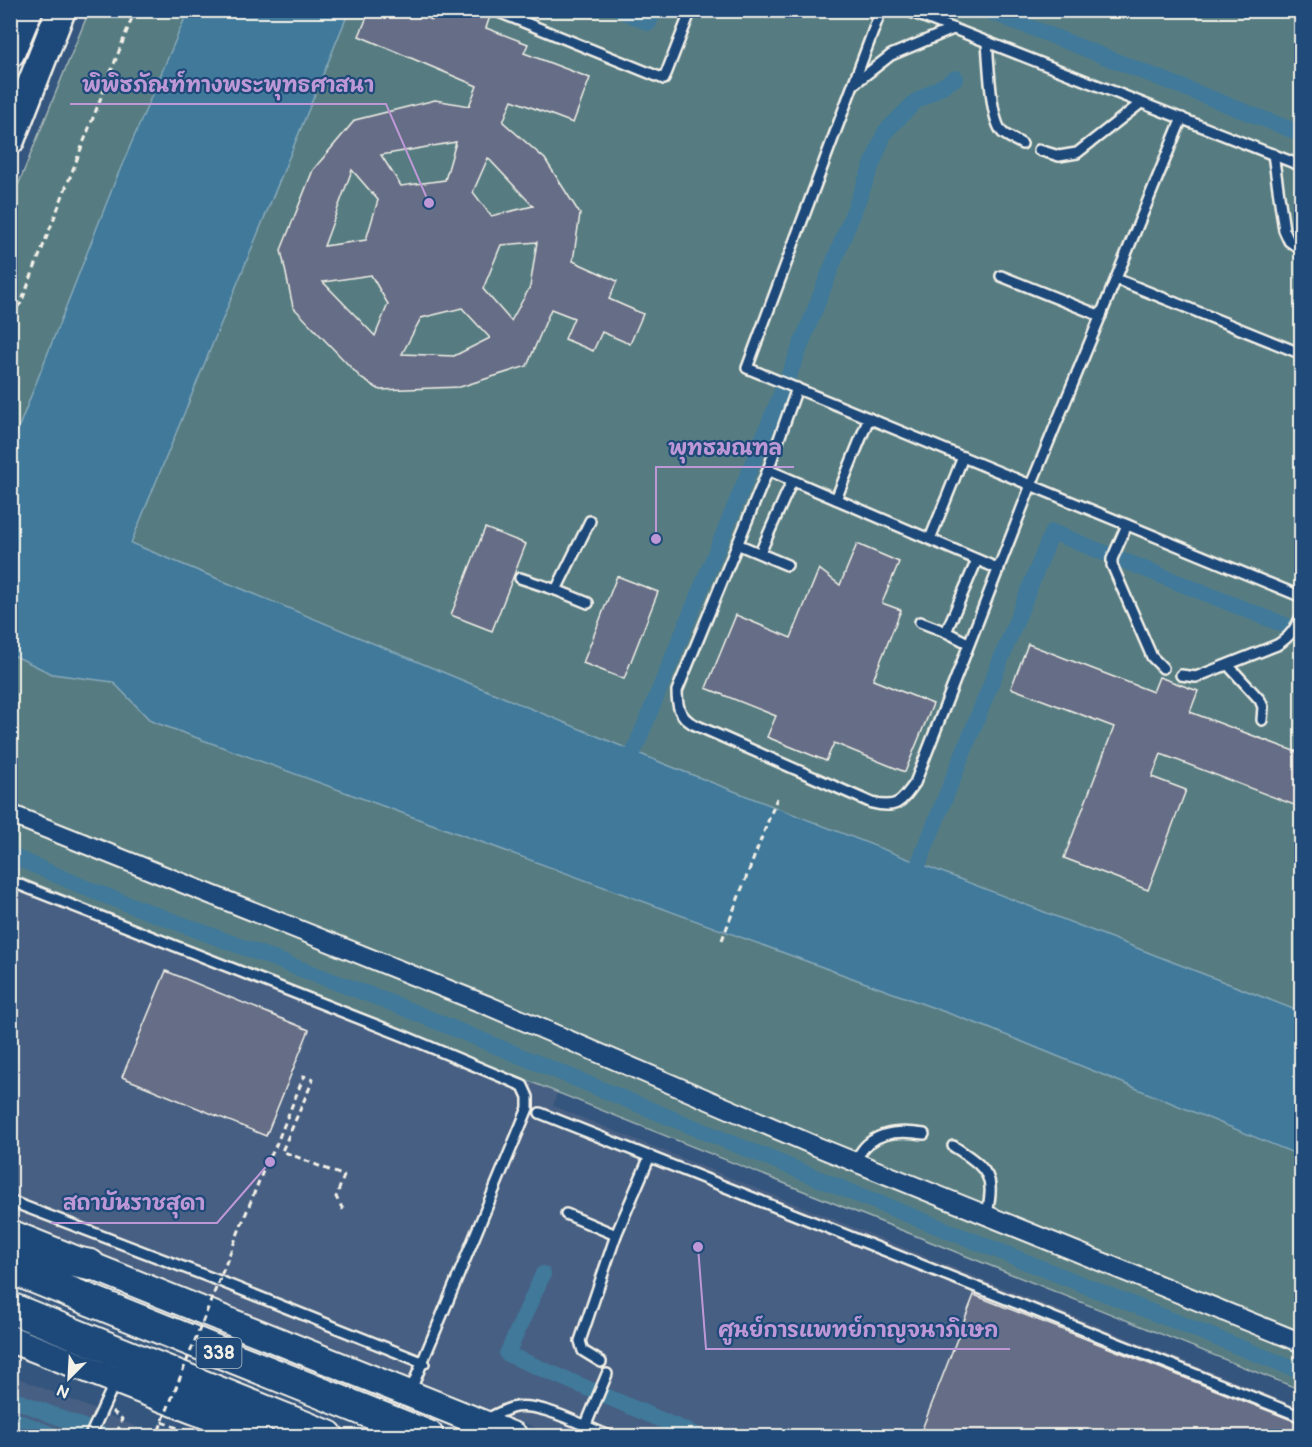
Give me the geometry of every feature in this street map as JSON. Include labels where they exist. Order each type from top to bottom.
[{"type":"highway","points":[[10,1249],[90,1265]]},
{"type":"highway","name":"338","points":[[10,1268],[428,1437]]},
{"type":"highway","name":"338","points":[[10,1308],[328,1437]]},
{"type":"highway","points":[[69,1332],[225,1423]]},
{"type":"main road","points":[[10,16],[13,10]]},
{"type":"main road","points":[[10,53],[28,10]]},
{"type":"main road","points":[[10,140],[61,10]]},
{"type":"main road","name":"338","points":[[10,1233],[514,1437]]},
{"type":"main road","points":[[10,1339],[259,1437]]},
{"type":"street","points":[[10,814],[489,1006],[854,1161],[1302,1343]]},
{"type":"lane","points":[[501,14],[664,79],[691,10]]},
{"type":"lane","points":[[881,10],[747,368],[1302,597]]},
{"type":"lane","points":[[906,10],[1302,166]]},
{"type":"lane","points":[[920,10],[929,19]]},
{"type":"lane","points":[[853,85],[891,55],[953,29]]},
{"type":"lane","points":[[987,43],[997,125],[1003,134],[1022,144]]},
{"type":"lane","points":[[1039,150],[1059,156],[1077,153],[1141,103]]},
{"type":"lane","points":[[797,388],[768,470],[677,691],[678,711],[693,724],[872,803],[887,807],[898,803],[915,783],[1031,485],[1182,118]]},
{"type":"lane","points":[[1273,154],[1284,230],[1289,241],[1302,250]]},
{"type":"lane","points":[[1000,276],[1101,316]]},
{"type":"lane","points":[[1116,279],[1302,354]]},
{"type":"lane","points":[[836,500],[869,418]]},
{"type":"lane","points":[[930,539],[963,457]]},
{"type":"lane","points":[[768,470],[999,569]]},
{"type":"lane","points":[[760,553],[792,480]]},
{"type":"lane","points":[[556,590],[590,521]]},
{"type":"lane","points":[[1127,525],[1112,559],[1113,571],[1152,657],[1163,668]]},
{"type":"lane","points":[[737,544],[787,565]]},
{"type":"lane","points":[[946,632],[977,560]]},
{"type":"lane","points":[[520,578],[588,603]]},
{"type":"lane","points":[[1182,675],[1196,677],[1277,645],[1288,638],[1302,615]]},
{"type":"lane","points":[[920,622],[968,643]]},
{"type":"lane","points":[[1228,665],[1260,700],[1263,707],[1262,720]]},
{"type":"lane","points":[[10,881],[523,1086],[527,1092],[528,1108],[409,1394]]},
{"type":"lane","points":[[540,1113],[1302,1417]]},
{"type":"lane","points":[[854,1161],[869,1142],[887,1134],[906,1131],[924,1134]]},
{"type":"lane","points":[[953,1146],[970,1157],[985,1173],[991,1185],[987,1216]]},
{"type":"lane","points":[[601,1362],[583,1351],[580,1341],[616,1235],[650,1156]]},
{"type":"lane","points":[[10,1201],[222,1282],[423,1363]]},
{"type":"lane","points":[[566,1214],[616,1235]]},
{"type":"lane","points":[[585,1427],[606,1378]]},
{"type":"lane","points":[[90,1437],[116,1380]]},
{"type":"lane","points":[[479,1422],[512,1408],[532,1407],[609,1437]]},
{"type":"path","points":[[10,315],[21,303],[135,10]]},
{"type":"path","points":[[722,940],[777,798]]},
{"type":"path","points":[[155,1437],[304,1076],[313,1080],[282,1151],[344,1176],[336,1197],[345,1213]]},
{"type":"path","points":[[162,1422],[193,1434]]},
{"type":"path","points":[[116,1437],[118,1432]]},
{"type":"shaded area","points":[[188,11],[349,11],[131,543],[667,765],[1301,1012],[1301,1156],[986,1027],[151,721],[113,682],[52,674],[11,654],[11,447],[116,179]]},
{"type":"shaded area","points":[[10,874],[557,1093],[553,1106],[1301,1408],[1301,1436],[556,1436],[11,1219]]},
{"type":"shaded area","points":[[11,1375],[159,1436],[11,1436]]},
{"type":"green space","points":[[89,11],[1301,11],[1301,1390],[11,874],[10,205]]},
{"type":"building","points":[[370,10],[411,10],[432,20],[436,10],[492,10],[486,28],[528,44],[524,53],[590,78],[573,123],[512,100],[503,122],[545,159],[580,214],[573,261],[617,281],[609,299],[643,314],[630,344],[602,332],[593,351],[565,339],[574,318],[551,309],[527,366],[460,387],[380,390],[362,379],[293,307],[281,250],[313,170],[355,120],[435,100],[469,106],[477,86],[359,36]],"holes":[[[456,142],[445,180],[401,186],[381,155]],[[488,158],[533,206],[491,216],[473,192]],[[352,170],[378,200],[366,240],[324,246]],[[537,242],[530,287],[511,321],[483,289],[501,245]],[[371,275],[388,304],[375,336],[323,282]],[[462,308],[490,338],[454,356],[402,354],[421,318]]]},
{"type":"building","points":[[485,528],[526,544],[492,631],[451,615]]},
{"type":"building","points":[[857,544],[899,562],[882,603],[901,610],[873,680],[933,704],[905,772],[834,743],[826,761],[767,737],[776,716],[706,688],[736,615],[791,638],[819,569],[840,585]]},
{"type":"building","points":[[617,576],[658,592],[624,679],[583,663]]},
{"type":"building","points":[[1028,644],[1153,692],[1159,677],[1198,691],[1190,712],[1302,754],[1302,808],[1161,754],[1152,777],[1186,790],[1148,890],[1064,858],[1114,727],[1011,688]]},
{"type":"building","points":[[166,971],[309,1030],[266,1136],[122,1077]]},
{"type":"building","points":[[974,1295],[1302,1424],[1302,1437],[919,1437]]},
{"type":"waterway","points":[[620,10],[649,23],[654,10]]},
{"type":"waterway","points":[[986,10],[1302,134]]},
{"type":"waterway","points":[[634,751],[795,360],[885,132],[915,102],[956,78]]},
{"type":"waterway","points":[[919,863],[1052,532],[1302,632]]},
{"type":"waterway","points":[[10,855],[93,891],[394,1004],[856,1194],[1302,1372]]},
{"type":"waterway","points":[[543,1274],[507,1354],[699,1436]]},
{"type":"waterway","points":[[10,1398],[106,1436]]},
{"type":"waterway","points":[[10,1418],[55,1436]]},
{"type":"place","name":"พิพิธภัณฑ์ทางพระพุทธศาสนา","points":[[429,203]]},
{"type":"place","name":"พุทธมณฑล","points":[[656,539]]},
{"type":"place","name":"สถาบันราชสุดา","points":[[270,1162]]},
{"type":"place","name":"ศูนย์การแพทย์กาญจนาภิเษก","points":[[698,1247]]}]
